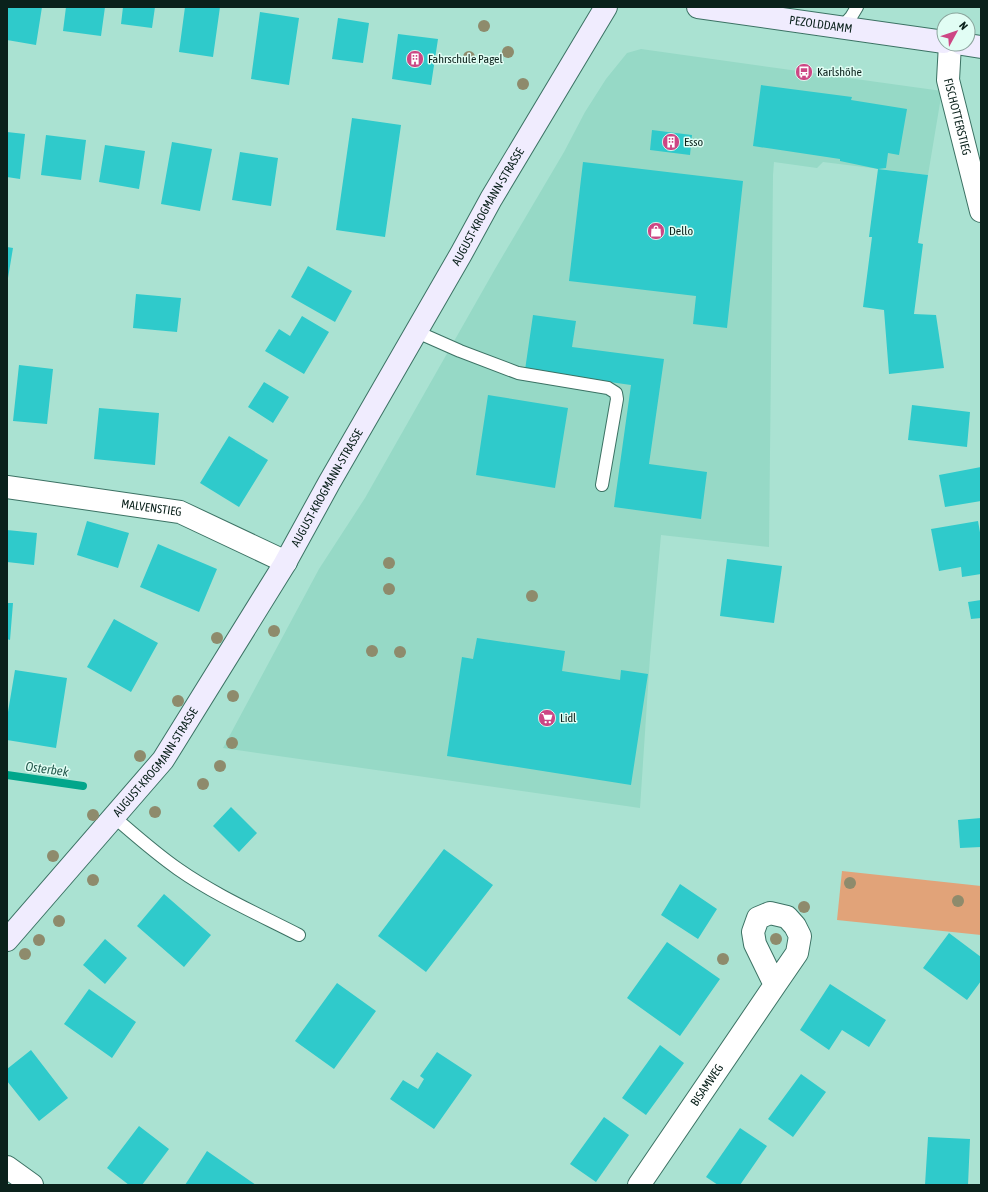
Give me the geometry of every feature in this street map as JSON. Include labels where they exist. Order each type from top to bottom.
[{"type":"main road","name":"AUGUST-KROGMANN-STRASSE","points":[[7,940],[163,760],[286,562],[329,483],[491,199],[606,7]]},
{"type":"main road","name":"PEZOLDDAMM","points":[[698,7],[936,41]]},
{"type":"street","name":"FISCHOTTERSTIEG","points":[[950,52],[948,80],[981,211]]},
{"type":"street","name":"MALVENSTIEG","points":[[7,487],[180,512],[286,562]]},
{"type":"street","name":"BISAMWEG","points":[[640,1185],[775,986]]},
{"type":"street","points":[[7,1168],[32,1185]]},
{"type":"lane","points":[[841,28],[851,17],[857,7]]},
{"type":"lane","points":[[416,332],[460,351],[518,373],[608,388],[616,393],[617,399],[602,485]]},
{"type":"lane","points":[[114,817],[158,854],[210,890],[299,935]]},
{"type":"shaded area","points":[[641,49],[942,91],[928,175],[823,162],[817,168],[774,162],[769,547],[661,535],[650,657],[640,808],[223,748],[319,569],[365,498],[495,269],[564,152],[585,112],[606,79],[627,53]]},
{"type":"shaded area","points":[[842,871],[981,886],[981,935],[837,920]]},
{"type":"building","points":[[7,7],[42,7],[36,45],[7,40]]},
{"type":"building","points":[[66,7],[105,7],[101,36],[63,31]]},
{"type":"building","points":[[123,7],[155,7],[152,28],[121,24]]},
{"type":"building","points":[[185,7],[220,7],[213,57],[179,52]]},
{"type":"building","points":[[260,12],[299,18],[289,85],[251,79]]},
{"type":"building","points":[[338,18],[369,23],[363,63],[332,59]]},
{"type":"building","name":"Fahrschule Pagel","points":[[398,34],[438,39],[431,85],[392,79]]},
{"type":"building","points":[[761,85],[852,97],[851,100],[907,109],[899,155],[888,153],[886,168],[878,169],[840,161],[840,159],[753,146]]},
{"type":"building","points":[[352,118],[401,125],[385,237],[336,230]]},
{"type":"building","name":"Esso","points":[[652,130],[692,135],[690,155],[650,150]]},
{"type":"building","points":[[7,132],[25,134],[20,179],[7,177]]},
{"type":"building","points":[[46,135],[86,140],[81,180],[41,175]]},
{"type":"building","points":[[172,142],[212,149],[200,211],[161,204]]},
{"type":"building","points":[[105,145],[145,151],[139,189],[99,182]]},
{"type":"building","points":[[240,152],[278,158],[271,206],[232,200]]},
{"type":"building","name":"Dello","points":[[583,162],[743,181],[727,328],[693,324],[696,296],[569,281]]},
{"type":"building","points":[[878,169],[928,175],[918,243],[923,244],[914,314],[936,315],[944,368],[889,374],[884,310],[863,307],[872,237],[869,237]]},
{"type":"building","points":[[7,247],[13,248],[8,278],[7,278]]},
{"type":"building","points":[[308,266],[352,291],[335,322],[291,297]]},
{"type":"building","points":[[136,294],[181,298],[177,332],[133,328]]},
{"type":"building","points":[[533,315],[576,321],[572,347],[664,359],[649,464],[707,472],[701,519],[614,507],[631,385],[525,370]]},
{"type":"building","points":[[302,316],[329,332],[304,374],[265,351],[279,329],[290,336]]},
{"type":"building","points":[[19,365],[53,369],[47,424],[13,421]]},
{"type":"building","points":[[264,382],[289,397],[273,423],[248,407]]},
{"type":"building","points":[[488,395],[568,408],[555,488],[476,475]]},
{"type":"building","points":[[912,405],[970,412],[967,447],[908,440]]},
{"type":"building","points":[[99,408],[159,413],[155,465],[94,459]]},
{"type":"building","points":[[229,436],[268,460],[239,507],[200,483]]},
{"type":"building","points":[[981,467],[981,501],[945,507],[939,475]]},
{"type":"building","points":[[87,521],[129,533],[118,568],[77,555]]},
{"type":"building","points":[[978,521],[981,538],[981,574],[962,577],[961,567],[939,571],[931,529]]},
{"type":"building","points":[[7,530],[37,533],[34,565],[7,562]]},
{"type":"building","points":[[158,544],[217,569],[199,612],[140,587]]},
{"type":"building","points":[[727,559],[782,566],[774,623],[720,616]]},
{"type":"building","points":[[981,600],[981,618],[971,619],[968,602]]},
{"type":"building","points":[[7,603],[13,603],[10,640],[7,639]]},
{"type":"building","points":[[114,619],[158,643],[131,692],[87,667]]},
{"type":"building","name":"Lidl","points":[[477,638],[565,651],[562,671],[620,680],[621,670],[648,674],[631,785],[447,756],[462,657],[473,659]]},
{"type":"building","points":[[15,670],[67,678],[56,748],[7,740],[7,718]]},
{"type":"building","points":[[231,807],[257,833],[239,852],[213,826]]},
{"type":"building","points":[[981,818],[981,847],[960,848],[958,820]]},
{"type":"building","points":[[444,849],[493,885],[426,972],[378,936]]},
{"type":"building","points":[[680,884],[717,909],[698,939],[661,915]]},
{"type":"building","points":[[164,894],[211,935],[184,967],[137,926]]},
{"type":"building","points":[[949,933],[981,957],[981,981],[967,1000],[923,968]]},
{"type":"building","points":[[105,939],[127,958],[105,984],[83,965]]},
{"type":"building","points":[[667,942],[720,979],[680,1036],[627,998]]},
{"type":"building","points":[[337,983],[376,1011],[334,1069],[295,1041]]},
{"type":"building","points":[[830,984],[886,1020],[869,1047],[842,1030],[829,1050],[800,1030]]},
{"type":"building","points":[[89,989],[136,1022],[112,1058],[64,1024]]},
{"type":"building","points":[[660,1045],[684,1063],[646,1115],[622,1098]]},
{"type":"building","points":[[31,1050],[68,1098],[39,1121],[7,1081],[7,1069]]},
{"type":"building","points":[[437,1052],[472,1075],[434,1129],[390,1099],[403,1080],[418,1089],[424,1079],[420,1076]]},
{"type":"building","points":[[801,1074],[826,1092],[793,1137],[768,1119]]},
{"type":"building","points":[[604,1117],[629,1135],[596,1182],[570,1164]]},
{"type":"building","points":[[139,1126],[169,1149],[142,1185],[129,1185],[107,1168]]},
{"type":"building","points":[[740,1128],[767,1146],[740,1185],[718,1185],[706,1177]]},
{"type":"building","points":[[928,1137],[970,1139],[968,1185],[925,1185]]},
{"type":"building","points":[[207,1151],[256,1185],[185,1185]]},
{"type":"waterway","name":"Osterbek","points":[[7,775],[83,786]]},
{"type":"place","name":"Fahrschule Pagel","points":[[415,59]]},
{"type":"place","name":"Karlshöhe","points":[[804,72]]},
{"type":"place","name":"Esso","points":[[671,142]]},
{"type":"place","name":"Dello","points":[[656,231]]},
{"type":"place","name":"Lidl","points":[[547,718]]}]
